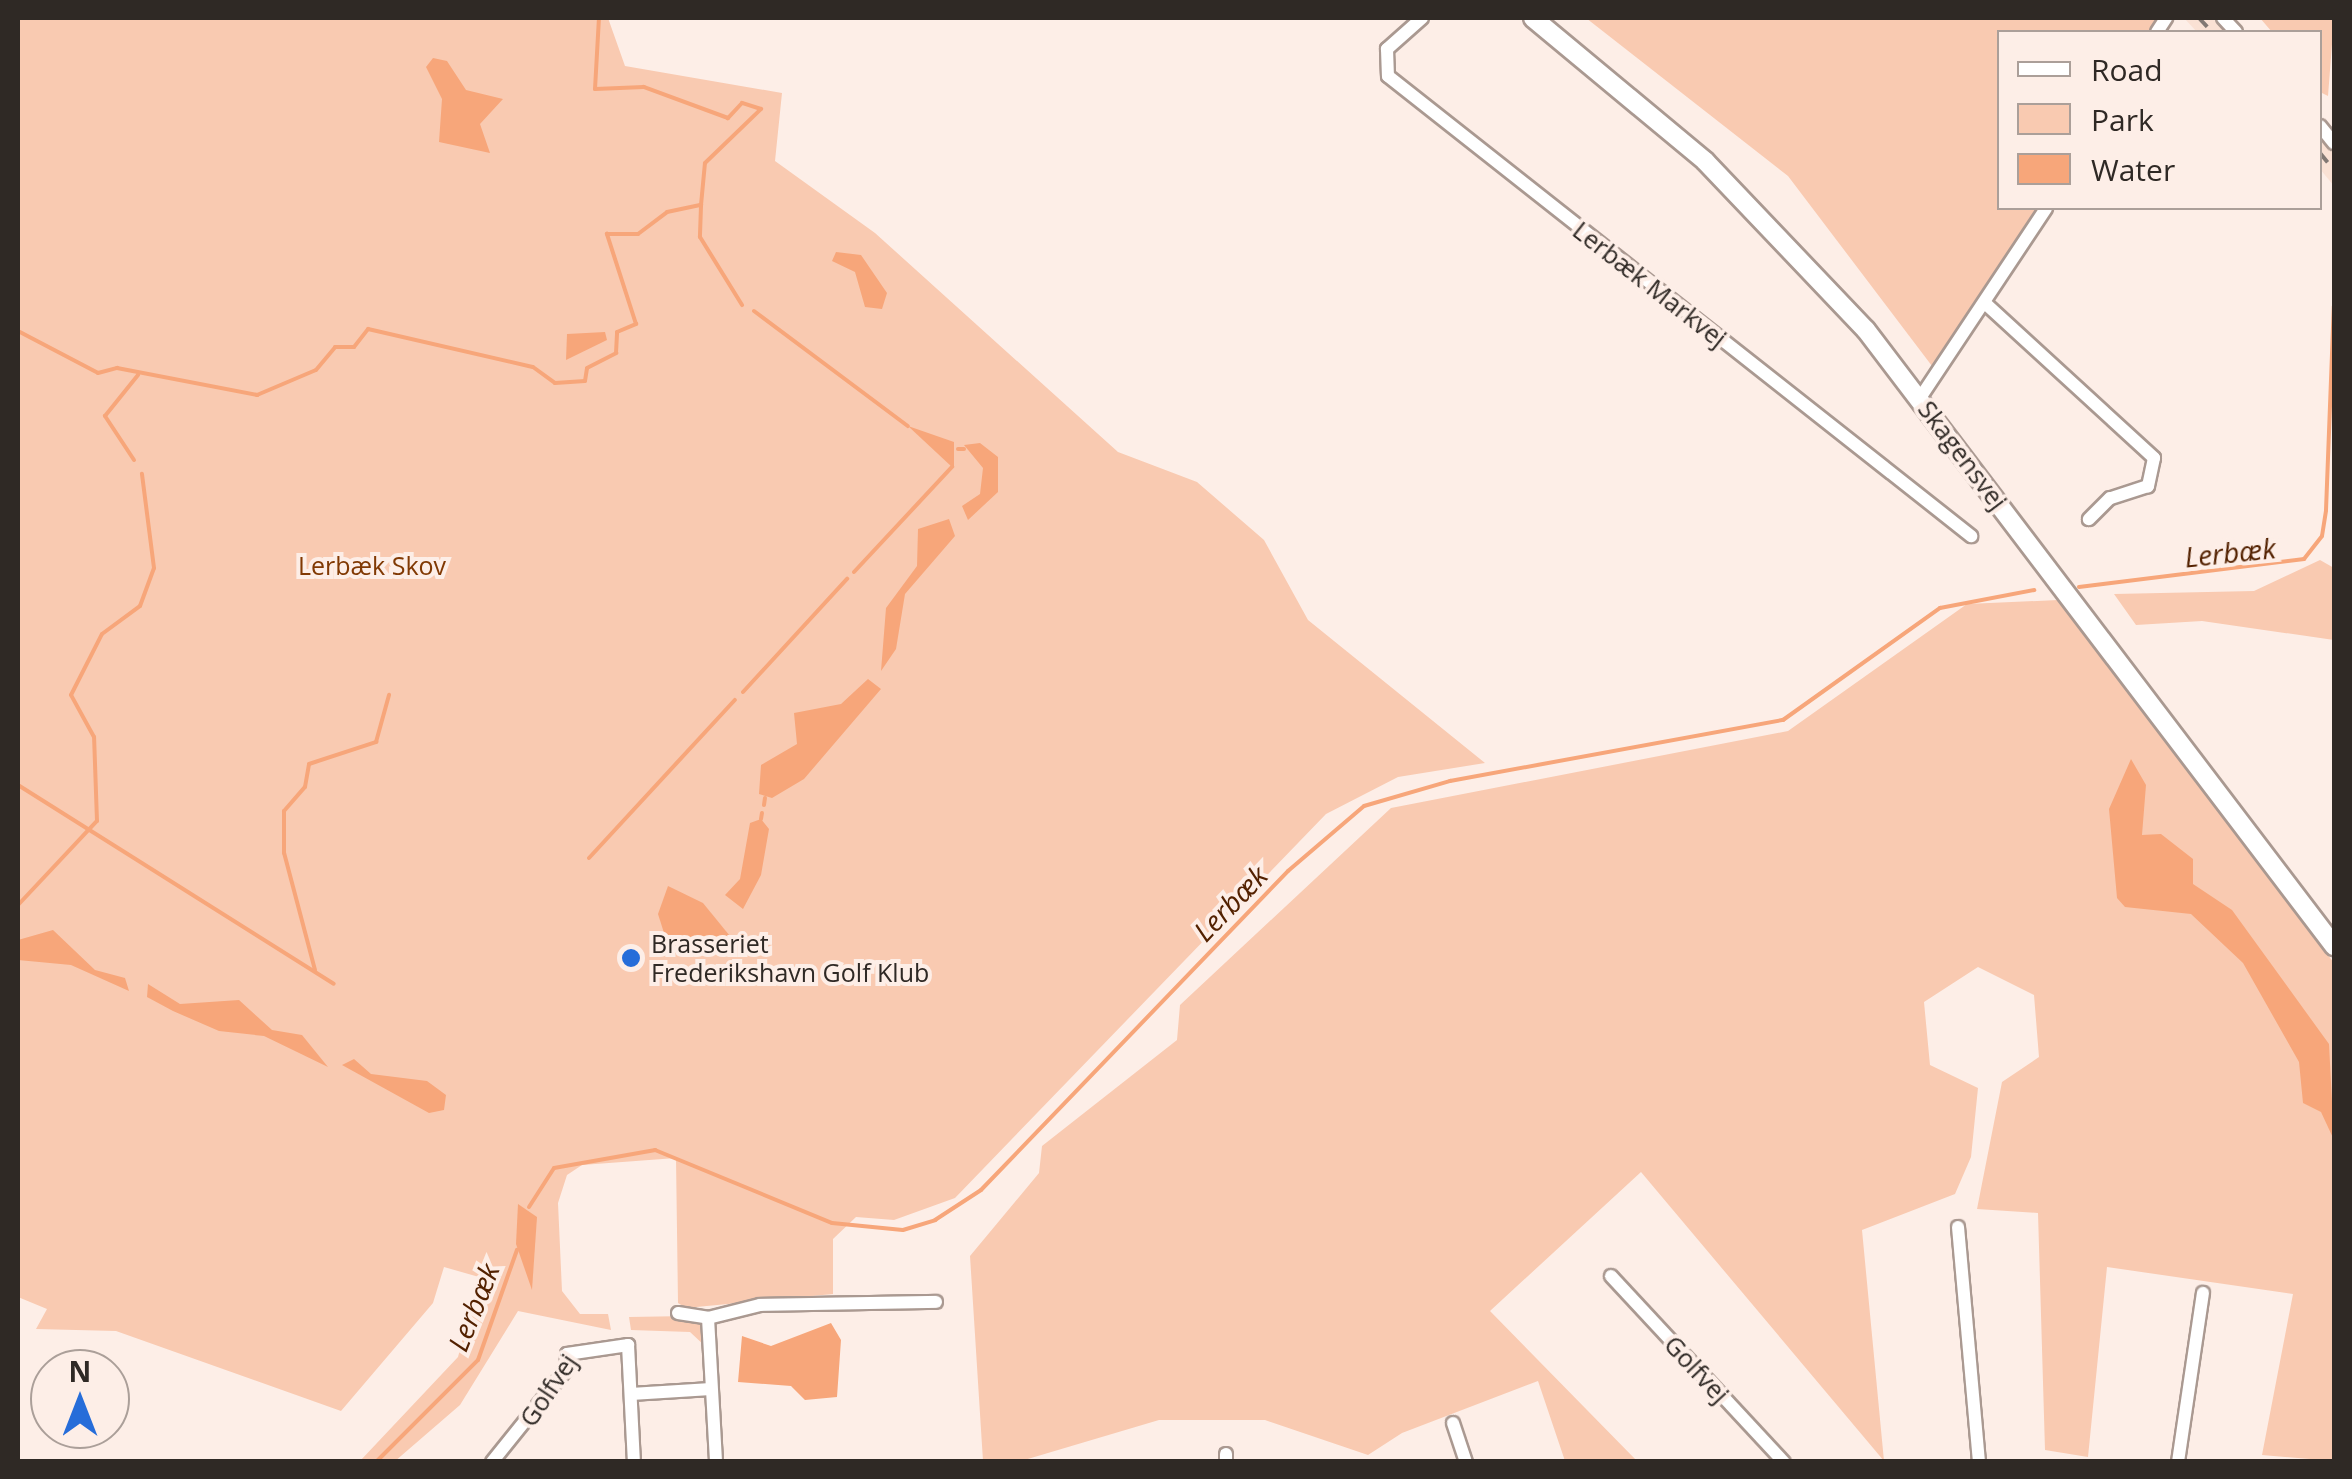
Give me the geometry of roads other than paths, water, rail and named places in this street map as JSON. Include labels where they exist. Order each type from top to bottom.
[{"type":"main road","name":"Skagensvej","points":[[1534,18],[1761,215],[1920,398],[2334,946]]},
{"type":"street","name":"Lerbæk Markvej","points":[[1422,18],[1387,50],[1388,76],[1971,536]]},
{"type":"street","points":[[1920,398],[1986,304],[2045,210]]},
{"type":"street","points":[[1986,304],[2154,458],[2148,486],[2110,498],[2089,519]]},
{"type":"street","points":[[1958,1227],[1979,1462]]},
{"type":"street","name":"Golfvej","points":[[1611,1276],[1784,1462]]},
{"type":"street","points":[[2178,1462],[2203,1293]]},
{"type":"street","points":[[678,1313],[708,1318],[760,1305],[936,1302]]},
{"type":"street","points":[[708,1318],[716,1462]]},
{"type":"street","name":"Golfvej","points":[[492,1462],[575,1348],[628,1345],[634,1462]]},
{"type":"street","points":[[630,1394],[712,1389]]},
{"type":"street","points":[[1453,1423],[1466,1462]]},
{"type":"water","points":[[433,58],[447,61],[466,90],[503,99],[480,124],[490,153],[439,142],[442,99],[426,67]]},
{"type":"water","points":[[836,252],[861,255],[887,293],[882,309],[865,307],[855,272],[832,261]]},
{"type":"water","points":[[605,332],[607,340],[566,360],[567,334]]},
{"type":"water","points":[[908,426],[954,442],[954,466],[952,467]]},
{"type":"water","points":[[980,443],[998,457],[998,492],[968,520],[962,506],[980,494],[983,468],[964,445]]},
{"type":"water","points":[[949,519],[955,536],[905,594],[896,649],[881,671],[886,608],[917,566],[918,529]]},
{"type":"water","points":[[868,679],[881,689],[804,779],[772,798],[759,794],[761,765],[797,744],[794,713],[841,704]]},
{"type":"water","points":[[2131,759],[2146,785],[2142,835],[2161,834],[2193,859],[2193,884],[2232,910],[2329,1044],[2334,1140],[2321,1112],[2303,1103],[2299,1062],[2243,963],[2191,914],[2125,907],[2117,898],[2109,809]]},
{"type":"water","points":[[761,819],[769,829],[761,875],[743,909],[725,895],[740,879],[750,823]]},
{"type":"water","points":[[668,886],[703,903],[734,941],[671,955],[658,914]]},
{"type":"water","points":[[53,930],[95,970],[125,978],[129,991],[71,965],[18,960],[18,940]]},
{"type":"water","points":[[148,984],[180,1004],[239,1000],[272,1030],[302,1035],[328,1067],[264,1036],[219,1031],[173,1011],[147,997]]},
{"type":"water","points":[[354,1059],[371,1074],[427,1081],[446,1095],[444,1110],[429,1113],[342,1065]]},
{"type":"water","points":[[518,1204],[537,1217],[532,1290],[516,1244]]},
{"type":"water","points":[[831,1323],[841,1340],[837,1397],[805,1400],[791,1386],[738,1382],[742,1336],[771,1346]]},
{"type":"waterway","points":[[18,331],[98,373],[117,368],[257,395],[316,370],[335,347],[354,347],[368,329],[533,367],[555,383],[585,381],[587,368],[616,353],[617,332],[636,324],[607,234],[638,234],[667,212],[701,205],[705,163],[761,109],[742,103],[728,118],[644,87],[595,89],[599,18]]},
{"type":"waterway","points":[[701,206],[700,237],[742,305]]},
{"type":"waterway","name":"Lerbæk","points":[[2079,587],[2304,559],[2322,536],[2326,510],[2334,306]]},
{"type":"waterway","points":[[754,311],[908,426]]},
{"type":"waterway","points":[[134,460],[105,416],[138,375]]},
{"type":"waterway","points":[[958,449],[964,449]]},
{"type":"waterway","points":[[854,572],[952,467]]},
{"type":"waterway","points":[[18,905],[97,821],[94,737],[71,695],[102,634],[140,606],[154,568],[142,474]]},
{"type":"waterway","points":[[743,692],[847,579]]},
{"type":"waterway","name":"Lerbæk","points":[[529,1207],[554,1168],[655,1150],[832,1223],[903,1230],[935,1220],[981,1190],[1288,871],[1364,806],[1450,781],[1783,720],[1940,608],[2034,590]]},
{"type":"waterway","points":[[315,970],[284,853],[284,811],[305,787],[309,764],[376,742],[389,695]]},
{"type":"waterway","points":[[589,858],[735,700]]},
{"type":"waterway","points":[[18,785],[334,984]]},
{"type":"waterway","points":[[764,805],[765,798]]},
{"type":"waterway","points":[[761,819],[762,813]]},
{"type":"waterway","name":"Lerbæk","points":[[376,1462],[478,1360],[517,1250]]},
{"type":"railway","points":[[2199,18],[2210,30]]},
{"type":"railway","points":[[2322,155],[2334,170]]},
{"type":"place","name":"Brasseriet Frederikshavn Golf Klub","points":[[631,958]]},
{"type":"park label","name":"Lerbæk Skov","points":[[372,565]]}]
